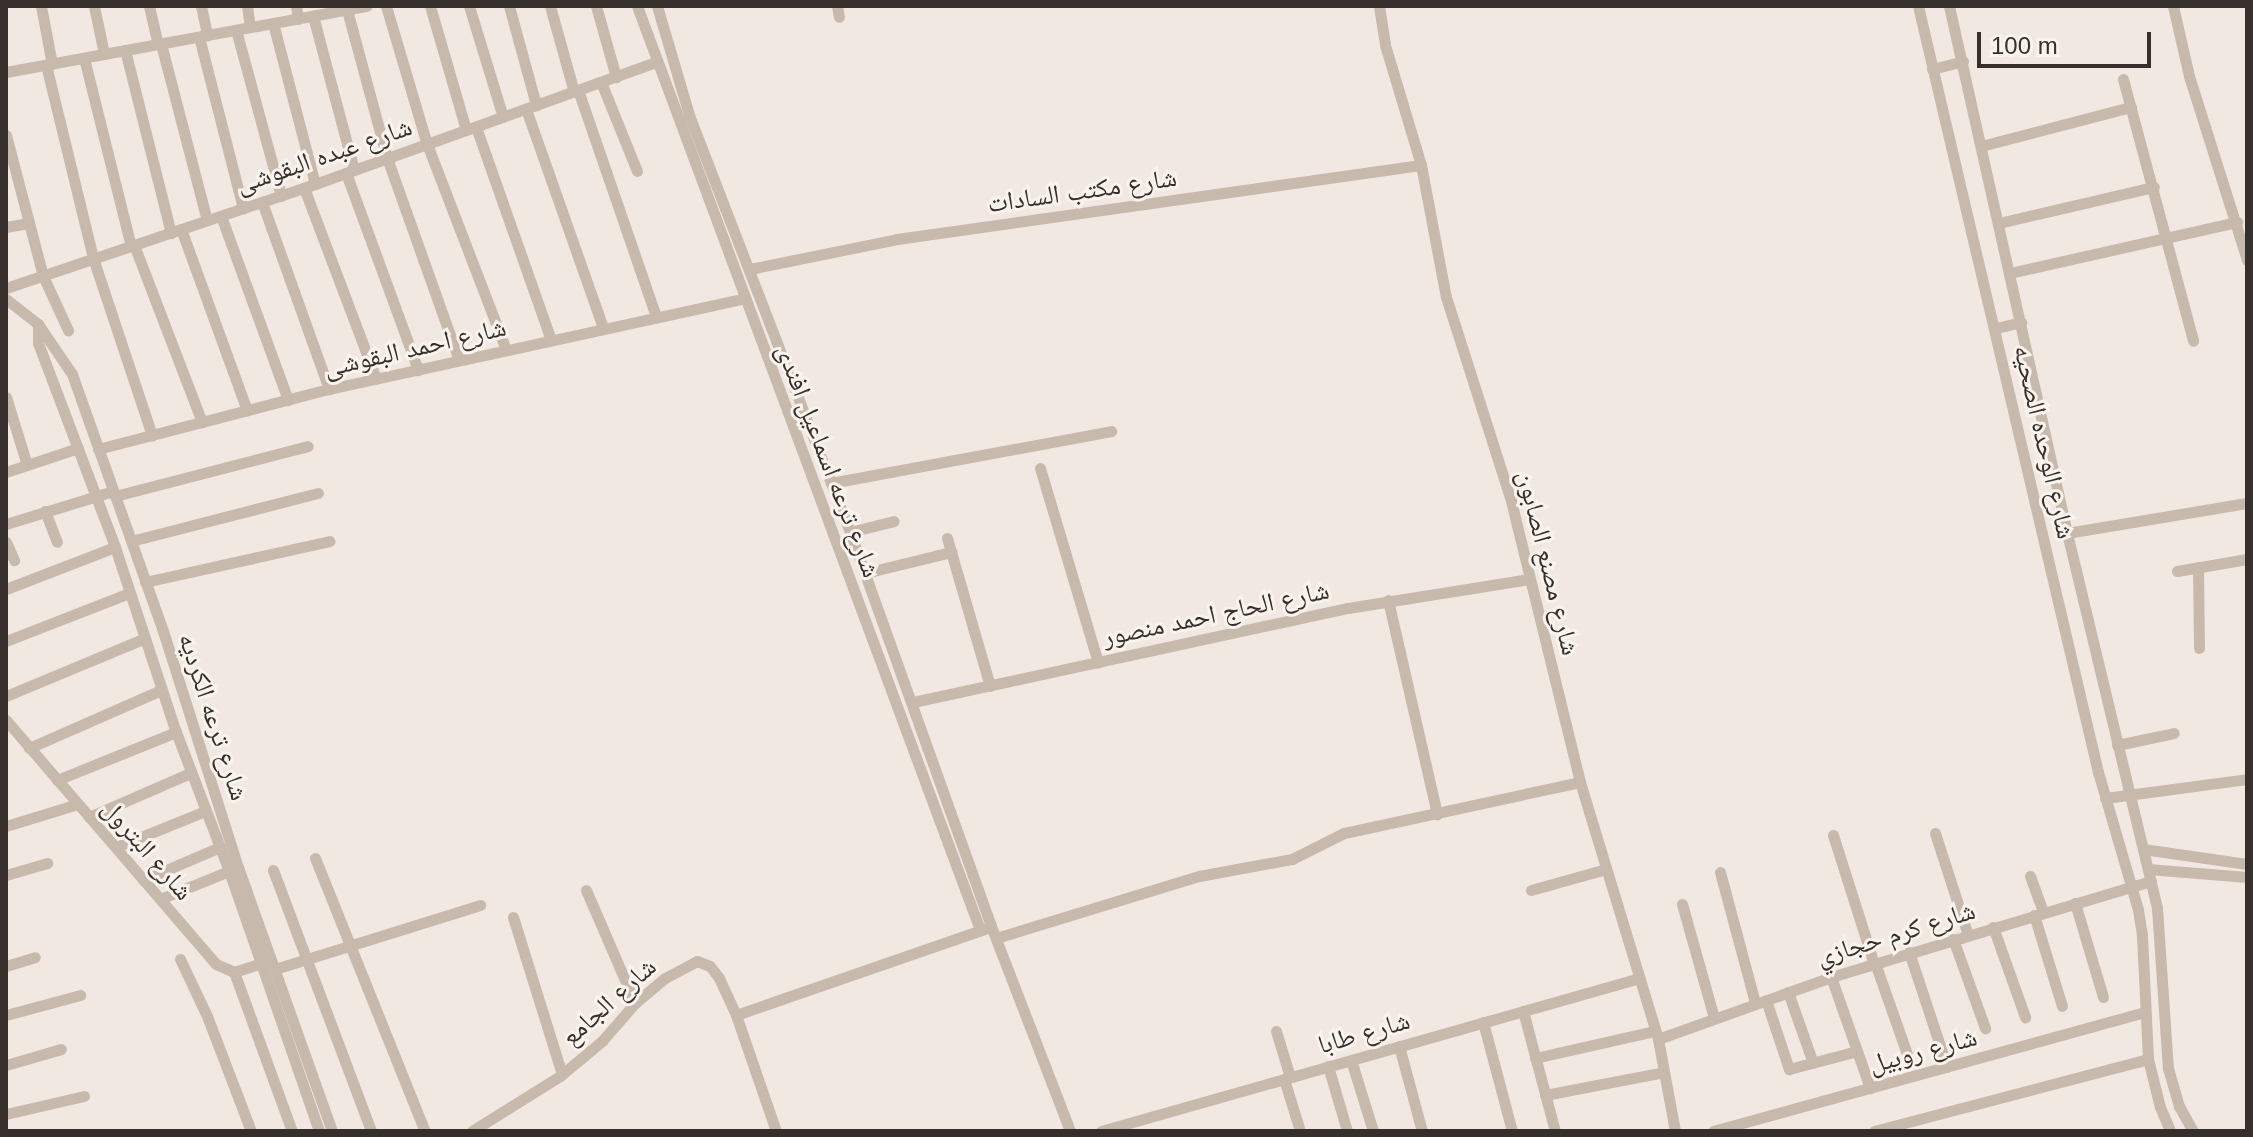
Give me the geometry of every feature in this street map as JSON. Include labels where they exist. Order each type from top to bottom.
[{"type":"street","points":[[41,6],[49,64],[93,258],[152,435]]},
{"type":"street","points":[[94,6],[104,54]]},
{"type":"street","points":[[149,6],[207,220]]},
{"type":"street","points":[[201,6],[203,36],[243,208]]},
{"type":"street","points":[[247,6],[250,27]]},
{"type":"street","points":[[6,72],[273,23],[297,12],[313,16],[367,6]]},
{"type":"street","points":[[386,6],[427,144],[506,350]]},
{"type":"street","points":[[430,6],[471,128],[551,340]]},
{"type":"street","points":[[469,6],[503,117]]},
{"type":"street","points":[[509,6],[531,107],[603,328]]},
{"type":"street","points":[[550,6],[576,91],[656,317]]},
{"type":"street","points":[[596,6],[616,77]]},
{"type":"street","name":"شارع ترعه اسماعيل افندى","points":[[637,6],[766,360],[989,931]]},
{"type":"street","name":"شارع ترعه اسماعيل افندى","points":[[657,6],[689,115],[913,702],[989,931]]},
{"type":"street","name":"شارع مصنع الصابون","points":[[1379,6],[1388,55],[1421,165],[1446,297],[1494,440],[1580,782],[1656,1035],[1675,1131]]},
{"type":"street","name":"شارع الوحده الصحيه","points":[[1918,6],[2105,798],[2132,887],[2142,936],[2148,1059],[2160,1107],[2170,1131]]},
{"type":"street","name":"شارع الوحده الصحيه","points":[[1949,6],[2067,533],[2150,875],[2162,949],[2168,1068],[2179,1106],[2193,1131]]},
{"type":"street","points":[[2173,6],[2193,91],[2247,260]]},
{"type":"street","points":[[344,9],[387,158],[459,360]]},
{"type":"street","points":[[313,16],[350,171],[418,370]]},
{"type":"street","points":[[273,23],[310,186],[376,379]]},
{"type":"street","points":[[236,30],[281,196]]},
{"type":"street","points":[[125,50],[176,231],[247,410]]},
{"type":"street","points":[[84,58],[133,245],[202,422]]},
{"type":"street","points":[[1932,69],[1963,61]]},
{"type":"street","name":"شارع عبده البقوشى","points":[[6,288],[310,186],[656,62]]},
{"type":"street","points":[[2123,79],[2168,238],[2193,341]]},
{"type":"street","points":[[601,82],[637,171]]},
{"type":"street","points":[[1981,146],[2131,107]]},
{"type":"street","points":[[6,136],[12,180],[29,223],[43,276],[68,330]]},
{"type":"street","name":"شارع مكتب السادات","points":[[750,269],[897,239],[1421,165]]},
{"type":"street","points":[[1999,223],[2154,187]]},
{"type":"street","points":[[262,202],[329,389]]},
{"type":"street","points":[[221,216],[288,400]]},
{"type":"street","points":[[2010,273],[2237,222]]},
{"type":"street","points":[[6,227],[29,223]]},
{"type":"street","name":"شارع ترعه الكرديه","points":[[6,299],[38,324],[72,374],[145,582],[234,869],[332,1131]]},
{"type":"street","name":"شارع احمد البقوشى","points":[[98,449],[329,389],[743,299]]},
{"type":"street","points":[[1996,328],[2021,322]]},
{"type":"street","name":"شارع ترعه الكرديه","points":[[38,324],[38,343],[115,547],[143,639],[190,773],[220,847],[234,869]]},
{"type":"street","points":[[766,360],[781,355]]},
{"type":"street","points":[[6,397],[27,465]]},
{"type":"street","points":[[831,483],[1111,431]]},
{"type":"street","points":[[6,524],[96,496],[308,446]]},
{"type":"street","points":[[6,472],[78,448]]},
{"type":"street","points":[[1040,468],[1098,663]]},
{"type":"street","points":[[131,541],[318,493]]},
{"type":"street","points":[[2067,533],[2247,503]]},
{"type":"street","points":[[45,511],[57,542]]},
{"type":"street","points":[[850,532],[894,521]]},
{"type":"street","points":[[947,538],[990,686]]},
{"type":"street","points":[[145,582],[330,541]]},
{"type":"street","points":[[6,542],[14,560]]},
{"type":"street","points":[[6,589],[115,547]]},
{"type":"street","points":[[865,573],[951,552]]},
{"type":"street","points":[[2177,571],[2247,559]]},
{"type":"street","points":[[2198,567],[2199,648]]},
{"type":"street","name":"شارع الحاج احمد منصور","points":[[913,702],[1388,600],[1530,579]]},
{"type":"street","points":[[6,641],[129,593]]},
{"type":"street","points":[[1388,600],[1437,814]]},
{"type":"street","points":[[6,696],[143,639]]},
{"type":"street","points":[[29,748],[161,690]]},
{"type":"street","name":"شارع البترول","points":[[6,720],[216,964],[234,972]]},
{"type":"street","points":[[57,780],[176,732]]},
{"type":"street","points":[[2117,745],[2174,733]]},
{"type":"street","points":[[89,817],[190,773]]},
{"type":"street","points":[[2105,798],[2128,792],[2205,787],[2247,779]]},
{"type":"street","points":[[736,1015],[989,931],[1199,876],[1292,859],[1344,833],[1580,782]]},
{"type":"street","points":[[6,826],[78,804]]},
{"type":"street","points":[[116,847],[205,811]]},
{"type":"street","points":[[1935,833],[1968,935]]},
{"type":"street","points":[[1833,835],[1907,1054]]},
{"type":"street","points":[[143,880],[220,847]]},
{"type":"street","points":[[2143,849],[2247,864]]},
{"type":"street","points":[[315,858],[425,1131]]},
{"type":"street","points":[[6,875],[47,863]]},
{"type":"street","points":[[160,899],[234,869]]},
{"type":"street","points":[[1531,890],[1606,869]]},
{"type":"street","points":[[273,870],[371,1131]]},
{"type":"street","points":[[1720,872],[1761,1001],[1789,1069],[1857,1051]]},
{"type":"street","points":[[2150,875],[2247,877]]},
{"type":"street","name":"شارع كرم حجازي","points":[[1535,1058],[1656,1035],[1714,1018],[1909,952],[2132,887],[2150,875]]},
{"type":"street","points":[[2030,876],[2062,1006]]},
{"type":"street","points":[[586,890],[635,1003]]},
{"type":"street","points":[[2075,903],[2103,997]]},
{"type":"street","points":[[1682,904],[1714,1018]]},
{"type":"street","points":[[292,1131],[234,972],[307,959],[480,905]]},
{"type":"street","points":[[513,917],[562,1074]]},
{"type":"street","points":[[1993,927],[2025,1017]]},
{"type":"street","points":[[989,931],[1070,1131]]},
{"type":"street","points":[[1953,939],[1985,1028]]},
{"type":"street","points":[[1909,952],[1947,1067]]},
{"type":"street","points":[[6,966],[35,957]]},
{"type":"street","points":[[180,959],[207,1016],[251,1131]]},
{"type":"street","name":"شارع الجامع","points":[[472,1131],[562,1074],[602,1041],[635,1003],[687,964],[703,962],[719,978],[736,1015],[776,1131]]},
{"type":"street","name":"شارع ترعه الكرديه","points":[[269,964],[319,1131]]},
{"type":"street","points":[[1831,977],[1870,1088]]},
{"type":"street","name":"شارع طابا","points":[[1101,1131],[1640,978]]},
{"type":"street","points":[[1788,992],[1813,1063]]},
{"type":"street","points":[[6,1015],[80,995]]},
{"type":"street","points":[[1523,1011],[1555,1131]]},
{"type":"street","name":"شارع روبيل","points":[[1713,1131],[2144,1012]]},
{"type":"street","points":[[1483,1022],[1512,1131]]},
{"type":"street","points":[[1276,1031],[1300,1131]]},
{"type":"street","points":[[1399,1046],[1422,1131]]},
{"type":"street","points":[[6,1065],[61,1049]]},
{"type":"street","points":[[1878,1131],[2148,1059]]},
{"type":"street","points":[[1351,1060],[1373,1131]]},
{"type":"street","points":[[1328,1066],[1347,1131]]},
{"type":"street","points":[[1545,1095],[1664,1072]]},
{"type":"street","points":[[6,1114],[84,1096]]}]
